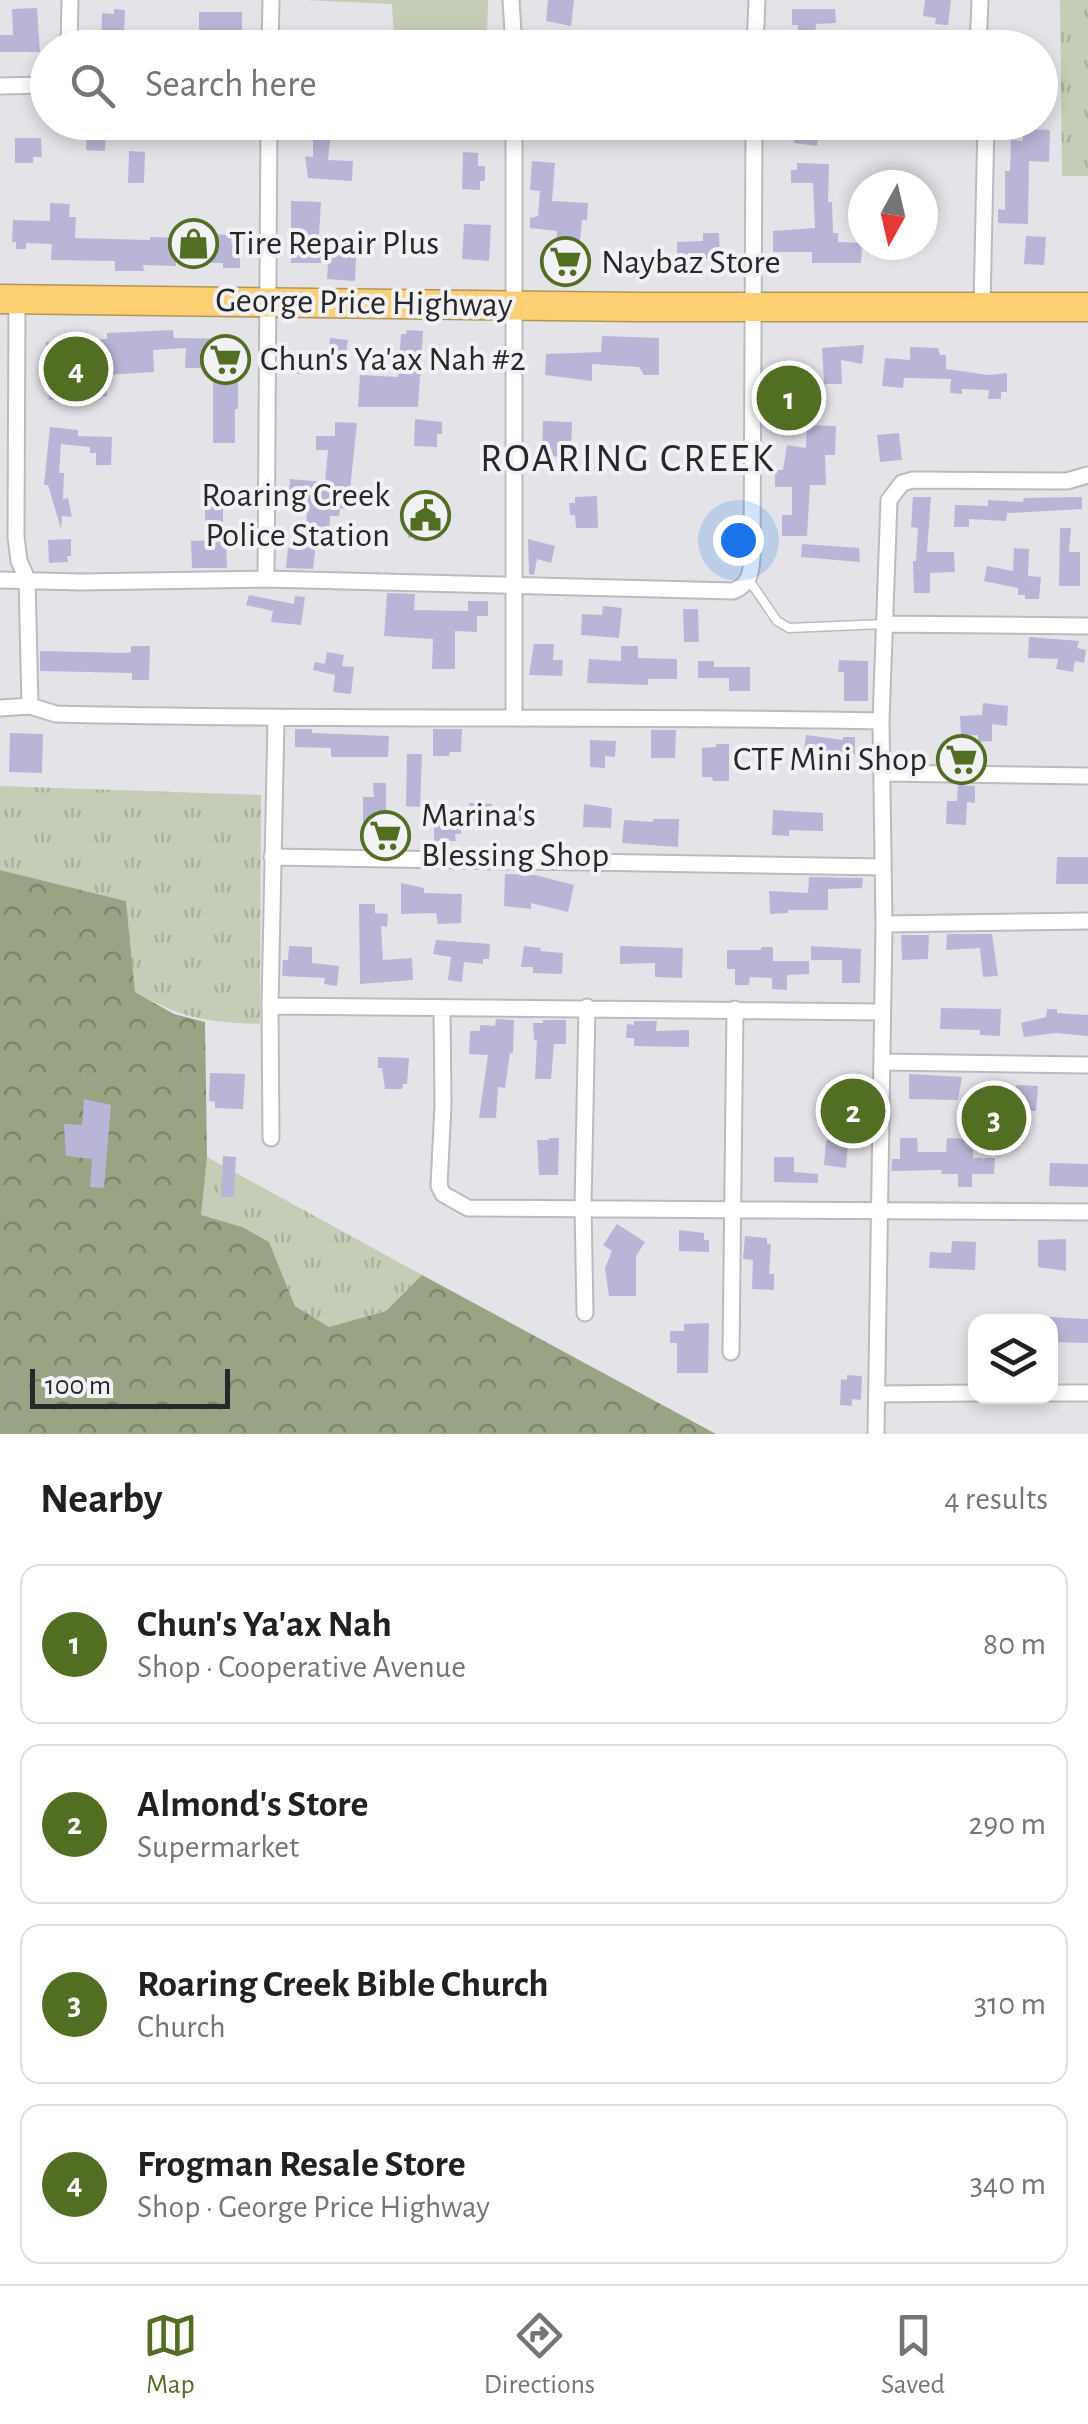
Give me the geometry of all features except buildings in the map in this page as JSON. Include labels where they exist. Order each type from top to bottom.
[{"type":"highway","name":"George Price Highway","points":[[8,299],[1088,307]]},
{"type":"street","points":[[69,30],[70,0]]},
{"type":"street","points":[[270,0],[270,30]]},
{"type":"street","points":[[512,0],[513,30]]},
{"type":"street","points":[[756,30],[757,0]]},
{"type":"street","points":[[979,30],[980,0]]},
{"type":"street","points":[[0,86],[30,86]]},
{"type":"street","points":[[266,579],[268,140]]},
{"type":"street","points":[[514,140],[514,717]]},
{"type":"street","points":[[0,580],[266,579],[734,591],[749,580],[752,558],[754,140]]},
{"type":"street","points":[[982,306],[986,140]]},
{"type":"street","points":[[8,299],[16,538],[19,561],[27,578],[30,706]]},
{"type":"street","points":[[876,1434],[886,514],[893,491],[902,484],[928,479],[1067,481],[1088,474]]},
{"type":"street","points":[[884,624],[1088,626]]},
{"type":"street","points":[[0,708],[30,706],[56,714],[276,720],[514,717],[881,721]]},
{"type":"street","points":[[272,1138],[270,1006],[276,720]]},
{"type":"street","points":[[884,773],[1088,776]]},
{"type":"street","points":[[272,857],[883,867]]},
{"type":"street","points":[[884,924],[1088,921]]},
{"type":"street","points":[[270,1006],[881,1012]]},
{"type":"street","points":[[585,1313],[587,1008]]},
{"type":"street","points":[[732,1352],[735,1009]]},
{"type":"street","points":[[442,1010],[444,1105],[439,1186],[444,1194],[468,1208],[1088,1212]]},
{"type":"street","points":[[882,1062],[1088,1065]]},
{"type":"street","points":[[1058,1393],[1088,1393]]},
{"type":"street","points":[[878,1394],[968,1394]]},
{"type":"lane","points":[[749,580],[777,620],[789,628],[884,624]]},
{"type":"green space","points":[[305,0],[488,0],[487,30],[393,30],[392,4]]},
{"type":"green space","points":[[1060,0],[1088,0],[1088,176],[1062,176]]},
{"type":"green space","points":[[0,786],[261,795],[260,1024],[195,1017],[135,992],[126,901],[0,870]]},
{"type":"green space","points":[[0,870],[126,901],[135,992],[174,1014],[205,1022],[207,1157],[201,1215],[242,1227],[269,1242],[295,1306],[329,1327],[386,1311],[422,1275],[716,1434],[0,1434]]},
{"type":"green space","points":[[207,1157],[422,1275],[386,1311],[329,1327],[295,1306],[269,1242],[200,1216]]},
{"type":"place","name":"Tire Repair Plus","points":[[194,243]]},
{"type":"place","name":"Naybaz Store","points":[[566,262]]},
{"type":"place","name":"Chun's Ya'ax Nah #2","points":[[225,359]]},
{"type":"place","name":"Frogman Resale Store","points":[[76,369]]},
{"type":"place","name":"Chun's Ya'ax Nah","points":[[789,398]]},
{"type":"place","name":"Roaring Creek Police Station","points":[[425,515]]},
{"type":"place","name":"CTF Mini Shop","points":[[962,759]]},
{"type":"place","name":"Marina's Blessing Shop","points":[[386,835]]},
{"type":"place","name":"Almond's Store","points":[[853,1111]]},
{"type":"place","name":"Roaring Creek Bible Church","points":[[994,1118]]},
{"type":"district","name":"ROARING CREEK","points":[[628,459]]}]
